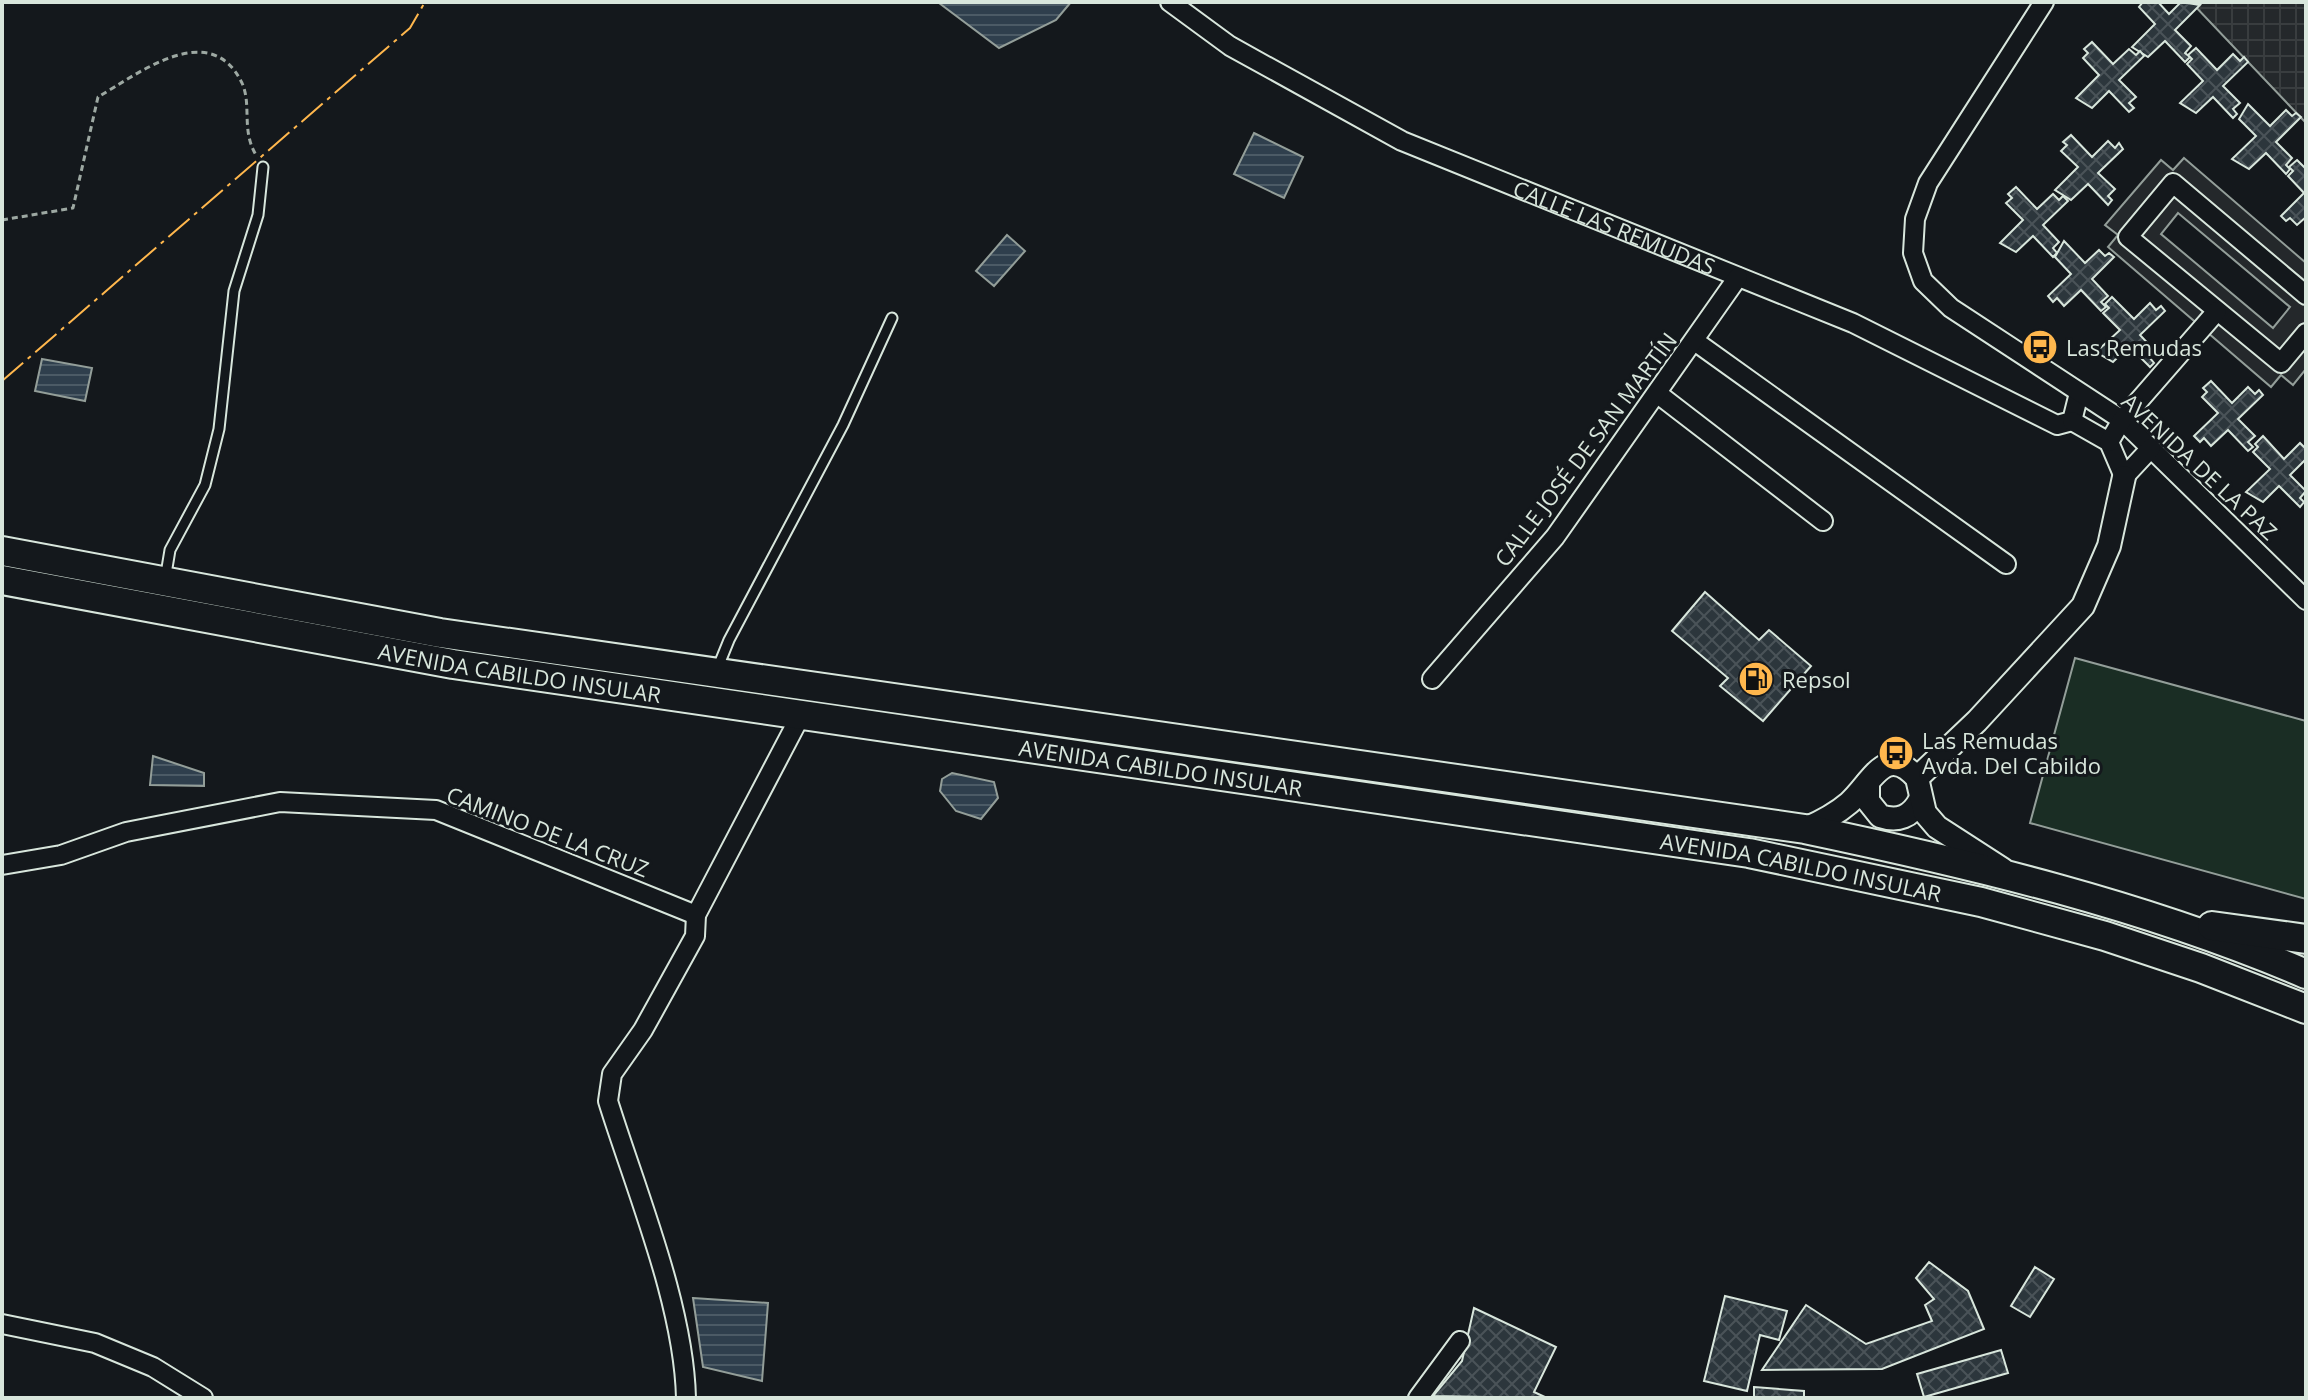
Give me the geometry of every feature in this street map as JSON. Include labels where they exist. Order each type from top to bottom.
[{"type":"main road","name":"AVENIDA CABILDO INSULAR","points":[[2,551],[440,633],[1805,829],[2010,874],[2175,922],[2306,974]]},
{"type":"main road","name":"AVENIDA CABILDO INSULAR","points":[[2,580],[453,664],[1749,853],[1981,902],[2201,968],[2306,1009]]},
{"type":"main road","points":[[2175,922],[2306,939]]},
{"type":"main road","points":[[2201,968],[2269,1000],[2306,1029]]},
{"type":"street","name":"CALLE LAS REMUDAS","points":[[1170,2],[1230,46],[1402,141],[1853,323],[2057,425],[2072,421],[2109,442]]},
{"type":"street","name":"AVENIDA DE LA PAZ","points":[[2044,2],[1928,183],[1915,219],[1913,253],[1923,281],[1951,308],[2122,420],[2306,600]]},
{"type":"street","points":[[2306,295],[2173,183],[2128,237],[2281,363],[2306,333]]},
{"type":"street","name":"CALLE JOSÉ DE SAN MARTÍN","points":[[1432,679],[1555,537],[1696,342],[1738,277]]},
{"type":"street","points":[[2124,477],[2109,442],[2122,420],[2217,311]]},
{"type":"street","points":[[1696,342],[2006,564]]},
{"type":"street","points":[[2072,421],[2079,393]]},
{"type":"street","points":[[1658,394],[1823,521]]},
{"type":"street","points":[[1868,782],[1868,801],[1880,816],[1899,819],[1908,815],[1919,789],[2083,606],[2109,546],[2124,477],[2151,448]]},
{"type":"street","points":[[686,1398],[685,1372],[666,1287],[608,1101],[612,1074],[643,1030],[695,936],[696,915],[802,713]]},
{"type":"street","points":[[1805,829],[1832,816],[1868,782],[1876,770],[1888,764],[1910,769],[1925,813],[1937,827],[2010,874]]},
{"type":"street","name":"CAMINO DE LA CRUZ","points":[[2,865],[61,855],[126,832],[280,802],[436,810],[696,915]]},
{"type":"street","points":[[2,1324],[95,1343],[153,1367],[203,1398]]},
{"type":"street","points":[[1420,1397],[1460,1341]]},
{"type":"lane","points":[[165,582],[170,550],[205,485],[219,429],[234,291],[258,215],[263,167]]},
{"type":"lane","points":[[716,674],[729,640],[843,425],[892,318]]},
{"type":"path","points":[[2,220],[73,208],[98,97],[172,54],[200,51],[224,63],[242,84],[247,140],[263,167]]},
{"type":"green space","points":[[2075,658],[2306,721],[2306,899],[2030,823]]},
{"type":"shaded area","points":[[2191,2],[2306,2],[2306,123]]},
{"type":"shaded area","points":[[2184,158],[2306,263],[2306,369],[2293,385],[2281,375],[2271,387],[2108,247],[2118,235],[2105,225],[2161,160],[2173,170]],"holes":[[[2178,213],[2290,307],[2273,328],[2161,234]]]},
{"type":"water","points":[[1071,2],[1056,20],[999,48],[939,3]]},
{"type":"water","points":[[1254,133],[1303,157],[1284,198],[1234,174]]},
{"type":"water","points":[[1007,235],[1025,251],[994,286],[976,271]]},
{"type":"water","points":[[42,359],[92,368],[85,401],[35,391]]},
{"type":"water","points":[[153,756],[204,773],[204,786],[150,785]]},
{"type":"water","points":[[952,773],[994,782],[998,798],[981,819],[956,811],[940,791],[942,779]]},
{"type":"water","points":[[693,1298],[768,1303],[762,1381],[703,1367]]},
{"type":"building","points":[[2143,2],[2158,2],[2169,14],[2181,2],[2200,5],[2175,30],[2191,46],[2185,53],[2190,57],[2185,62],[2165,41],[2148,57],[2132,47],[2155,24],[2139,7]]},
{"type":"building","points":[[2092,42],[2113,64],[2129,49],[2136,55],[2140,51],[2144,56],[2119,80],[2136,97],[2129,103],[2134,108],[2129,112],[2109,91],[2092,108],[2076,98],[2099,75],[2083,58],[2088,53],[2084,49]]},
{"type":"building","points":[[2196,48],[2217,70],[2233,54],[2240,61],[2244,57],[2248,62],[2223,86],[2240,103],[2233,109],[2237,114],[2233,118],[2213,97],[2196,113],[2180,103],[2203,81],[2187,64],[2192,59],[2188,55]]},
{"type":"building","points":[[2248,104],[2270,126],[2286,110],[2292,116],[2296,113],[2301,117],[2276,142],[2292,158],[2286,165],[2290,169],[2286,174],[2266,153],[2249,169],[2232,159],[2256,136],[2239,119]]},
{"type":"building","points":[[2071,135],[2092,157],[2108,141],[2115,148],[2119,143],[2123,149],[2098,173],[2115,189],[2108,196],[2112,200],[2108,205],[2088,184],[2071,200],[2055,190],[2078,167],[2061,151],[2067,145],[2063,142]]},
{"type":"building","points":[[2297,160],[2306,169],[2306,217],[2297,225],[2290,218],[2286,221],[2281,216],[2304,193],[2288,176],[2293,171],[2289,167]]},
{"type":"building","points":[[2016,187],[2037,209],[2053,194],[2059,200],[2063,196],[2068,201],[2043,225],[2059,242],[2053,248],[2057,253],[2053,257],[2033,236],[2016,252],[2000,243],[2023,220],[2006,203],[2012,198],[2008,194]]},
{"type":"building","points":[[2064,241],[2085,263],[2099,250],[2105,256],[2109,253],[2114,257],[2092,279],[2108,296],[2101,302],[2106,307],[2101,311],[2081,290],[2064,306],[2057,298],[2053,302],[2048,296],[2071,274],[2055,257]]},
{"type":"building","points":[[2112,297],[2134,319],[2150,303],[2156,310],[2161,306],[2165,311],[2140,335],[2156,352],[2150,358],[2154,363],[2150,367],[2129,346],[2113,362],[2096,352],[2120,330],[2103,313],[2109,308],[2105,304]]},
{"type":"building","points":[[2211,381],[2232,403],[2248,387],[2255,394],[2259,390],[2263,395],[2238,419],[2255,436],[2248,442],[2253,447],[2248,451],[2228,430],[2211,446],[2204,438],[2200,442],[2194,436],[2218,413],[2202,397],[2207,392],[2203,388]]},
{"type":"building","points":[[2263,436],[2284,459],[2300,443],[2306,449],[2306,459],[2290,475],[2306,491],[2300,498],[2304,502],[2300,507],[2279,486],[2263,502],[2246,492],[2270,469],[2253,452],[2258,447],[2255,444]]},
{"type":"building","points":[[1705,592],[1759,640],[1769,630],[1811,666],[1763,721],[1720,686],[1728,678],[1672,631]]},
{"type":"building","points":[[1929,1262],[1968,1291],[1984,1329],[1882,1369],[1762,1370],[1806,1305],[1866,1344],[1932,1321],[1925,1305],[1934,1299],[1916,1278]]},
{"type":"building","points":[[2035,1267],[2054,1279],[2030,1317],[2011,1306]]},
{"type":"building","points":[[1725,1296],[1787,1311],[1779,1340],[1760,1335],[1747,1391],[1704,1381]]},
{"type":"building","points":[[1474,1308],[1556,1347],[1534,1392],[1547,1398],[1433,1396],[1462,1361]]},
{"type":"building","points":[[2001,1350],[2008,1373],[1924,1397],[1917,1374]]},
{"type":"building","points":[[1754,1387],[1804,1391],[1804,1398],[1754,1398]]},
{"type":"power","points":[[2,381],[410,28],[425,2]]},
{"type":"place","name":"Las Remudas","points":[[2040,347]]},
{"type":"place","name":"Repsol","points":[[1756,679]]},
{"type":"place","name":"Las Remudas Avda. Del Cabildo","points":[[1896,753]]}]
